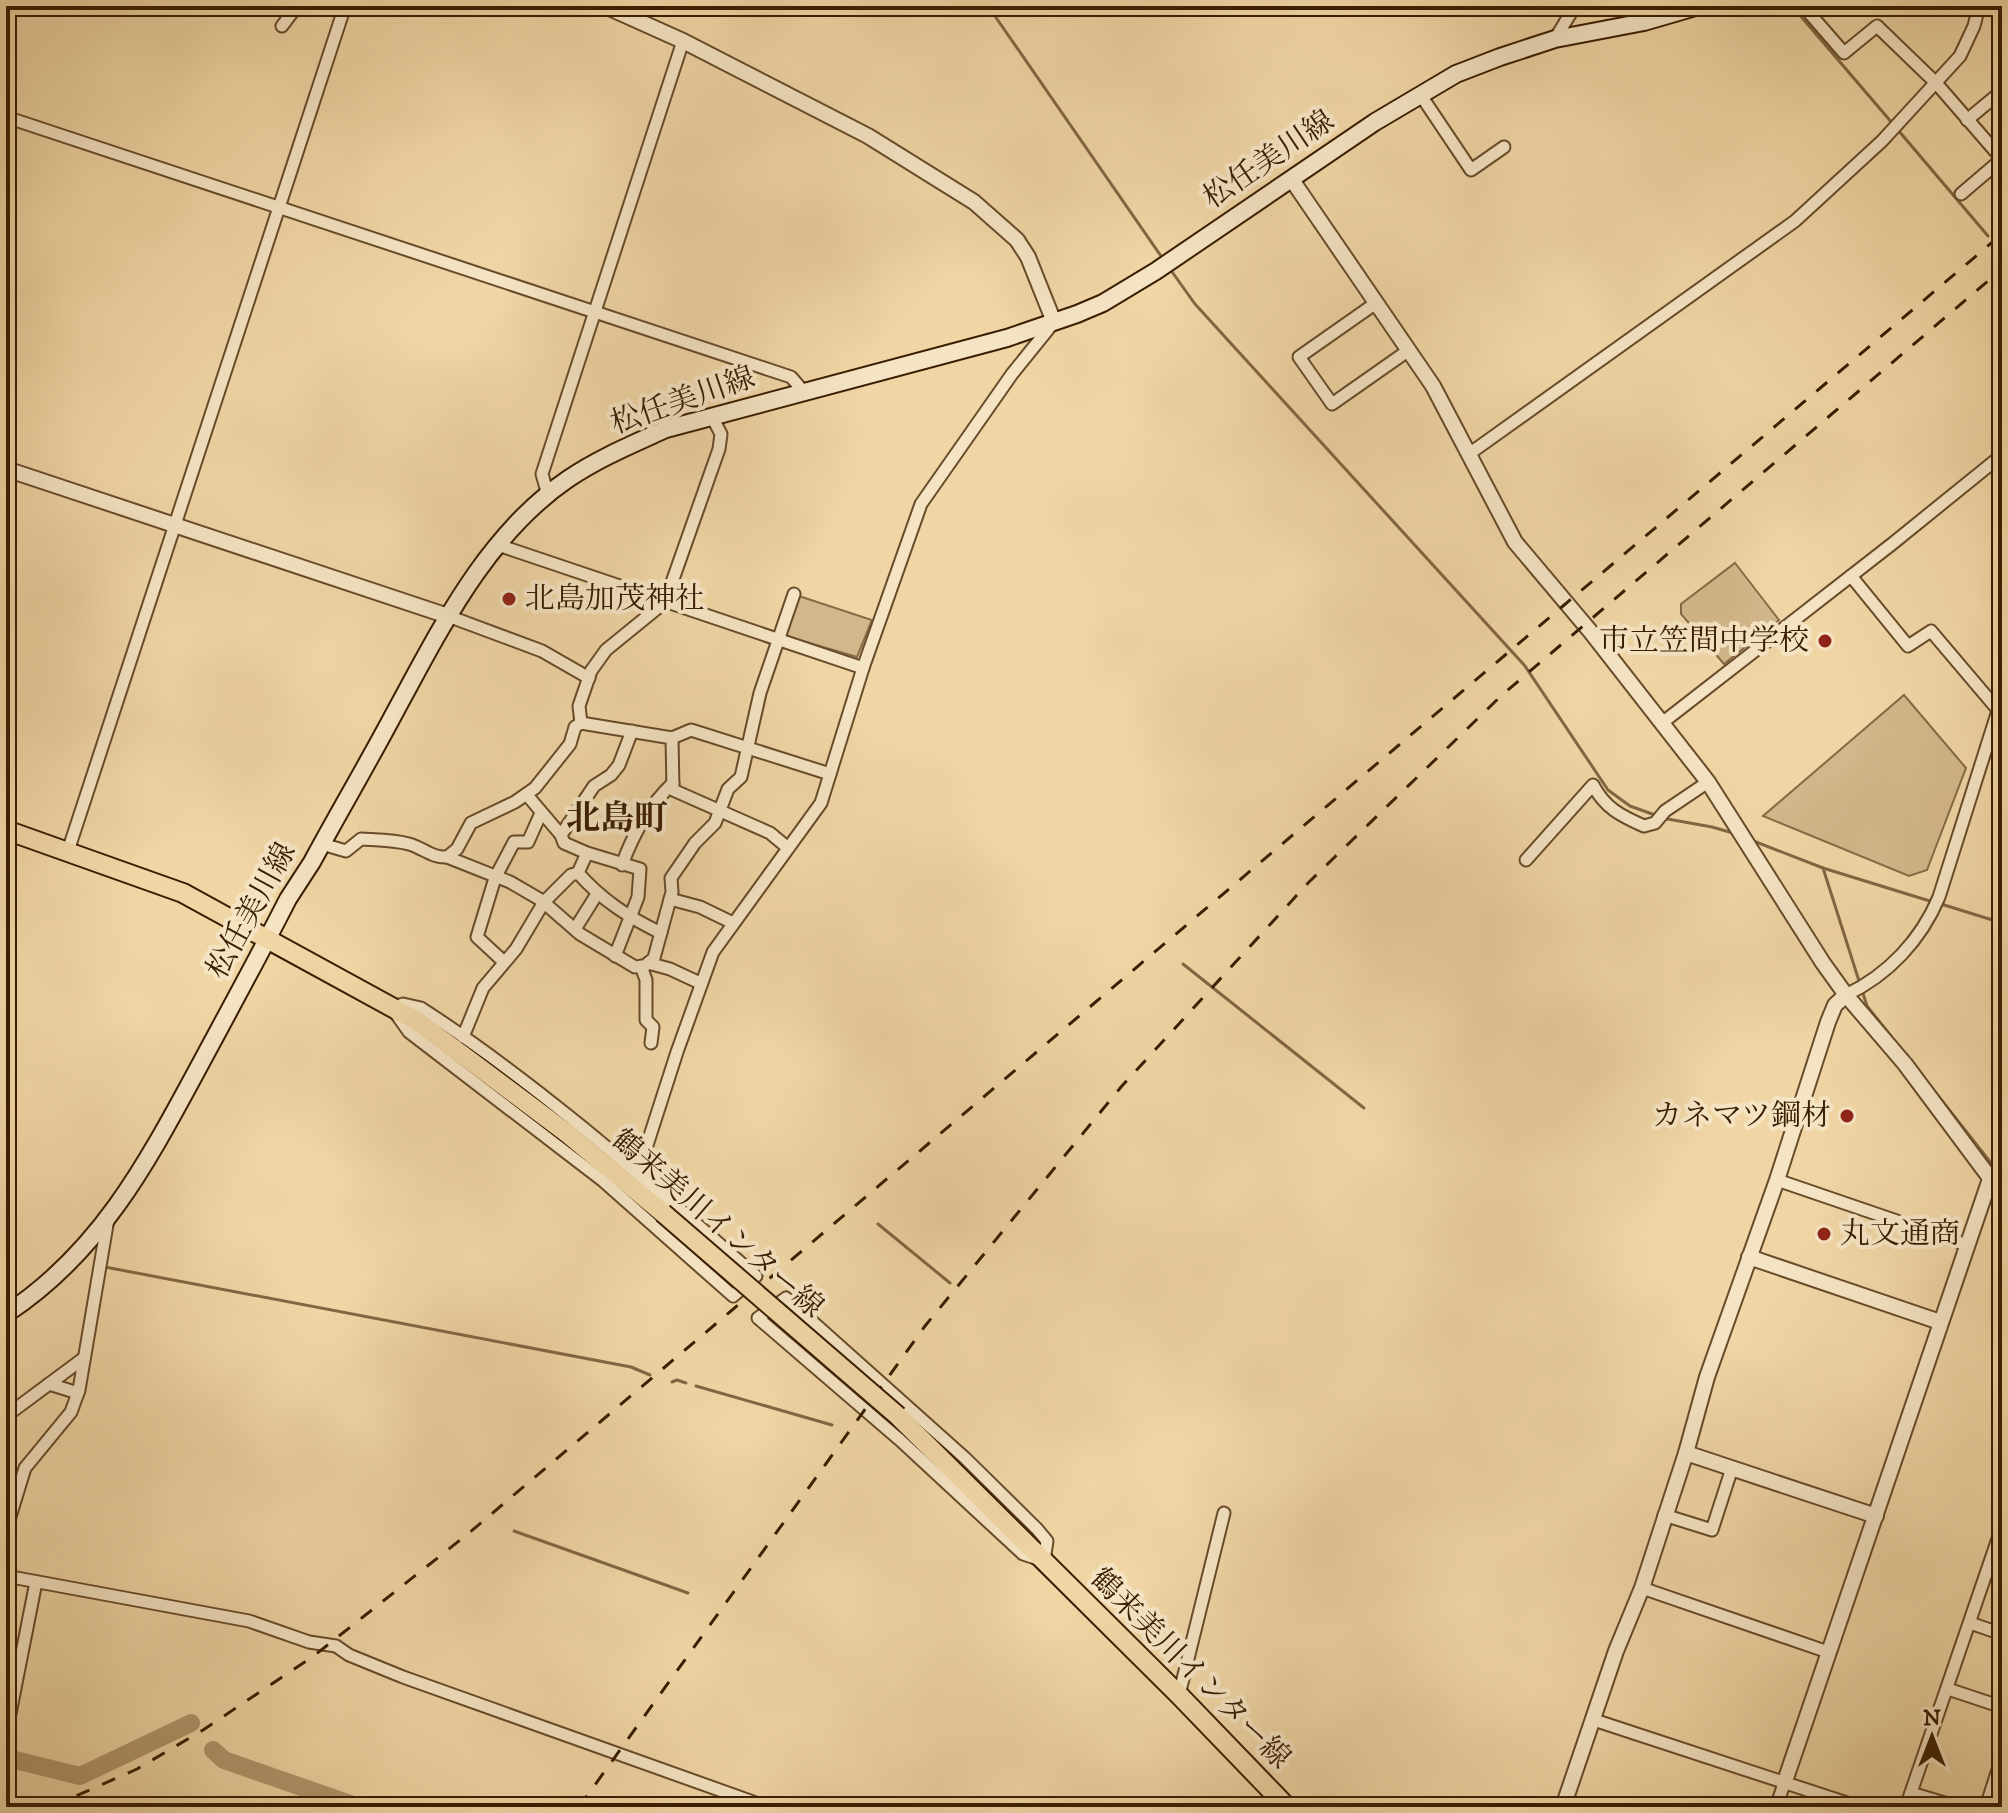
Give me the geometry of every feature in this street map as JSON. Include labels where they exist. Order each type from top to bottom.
[{"type":"main road","name":"松任美川線","points":[[6,1314],[70,1262],[108,1218],[147,1164],[448,616],[498,545],[568,479],[615,452],[666,429],[1007,338],[1103,303],[1167,264],[1375,122],[1456,74],[1555,39],[1639,23],[1699,6]]},
{"type":"main road","name":"鶴来美川インター線","points":[[6,830],[183,893],[417,1021],[568,1134],[898,1416],[1179,1695],[1287,1807]]},
{"type":"street","points":[[282,26],[297,6]]},
{"type":"street","points":[[68,851],[345,6]]},
{"type":"street","points":[[604,6],[683,41],[868,136],[974,202],[1017,240],[1028,257],[1054,322],[1012,374],[921,504],[863,668],[821,803],[713,952],[638,1173]]},
{"type":"street","points":[[1555,39],[1575,6]]},
{"type":"street","points":[[1627,6],[1639,23]]},
{"type":"street","points":[[1822,6],[1811,15],[1844,53],[1877,26],[1936,83],[2002,159],[1961,194]]},
{"type":"street","points":[[1469,454],[1795,221],[1882,141],[1963,52],[1979,6]]},
{"type":"street","points":[[548,495],[542,474],[683,41]]},
{"type":"street","points":[[1967,120],[2002,91]]},
{"type":"street","points":[[1420,94],[1471,170],[1504,147]]},
{"type":"street","points":[[6,117],[791,377],[804,392]]},
{"type":"street","points":[[1292,180],[1433,386],[1515,542],[1590,631],[1708,782],[1788,911],[1856,990],[1905,1064],[2002,1194]]},
{"type":"street","points":[[1376,303],[1299,357],[1332,404],[1409,350]]},
{"type":"street","points":[[581,723],[579,706],[589,678],[606,650],[665,602],[719,449],[721,434],[712,417]]},
{"type":"street","points":[[1662,723],[2002,455]]},
{"type":"street","points":[[6,469],[448,616],[542,651],[589,678]]},
{"type":"street","points":[[498,545],[863,668]]},
{"type":"street","points":[[1563,1807],[1616,1651],[1642,1588],[1707,1377],[1777,1180],[1828,1022],[1835,1005],[1899,959],[1928,922],[1997,730],[2000,704],[1931,631],[1908,646],[1851,576]]},
{"type":"street","points":[[645,965],[654,958],[670,899],[671,878],[695,843],[715,823],[728,789],[741,777],[760,693],[794,594]]},
{"type":"street","points":[[447,857],[457,849],[471,823],[527,795],[570,744],[575,727],[581,723],[672,738],[691,730],[830,774]]},
{"type":"street","points":[[561,835],[594,786],[611,775],[619,765],[632,731]]},
{"type":"street","points":[[672,738],[673,790],[770,833],[788,848]]},
{"type":"street","points":[[1526,860],[1593,785],[1601,800],[1615,813],[1644,826],[1655,823],[1665,811],[1708,782]]},
{"type":"street","points":[[622,865],[630,842],[645,817],[673,783]]},
{"type":"street","points":[[527,795],[561,835],[564,843],[640,869],[638,897],[615,956]]},
{"type":"street","points":[[504,962],[477,937],[495,878],[514,842],[528,842],[533,837],[541,813]]},
{"type":"street","points":[[322,844],[346,851],[361,839],[390,841],[411,844],[432,856],[458,859],[495,878],[510,882],[544,902],[575,929],[635,967],[645,965],[670,969],[700,983]]},
{"type":"street","points":[[463,1037],[483,988],[516,949],[544,902],[571,875],[578,873],[587,853]]},
{"type":"street","points":[[578,873],[597,894],[629,918],[661,933]]},
{"type":"street","points":[[575,929],[597,894]]},
{"type":"street","points":[[670,899],[700,907],[733,923]]},
{"type":"street","points":[[645,965],[646,1020],[653,1027],[651,1043]]},
{"type":"street","points":[[403,1004],[421,1008],[520,1076],[756,1276],[733,1296],[590,1170],[409,1032],[392,1008],[403,1004]]},
{"type":"street","points":[[1776,1807],[1990,1179]]},
{"type":"street","points":[[1777,1180],[1967,1245]]},
{"type":"street","points":[[6,1530],[25,1468],[71,1412],[78,1393],[108,1218]]},
{"type":"street","points":[[1749,1257],[1940,1322]]},
{"type":"street","points":[[786,1298],[965,1458],[1037,1529],[1047,1541],[1044,1561],[1023,1554],[900,1440],[758,1318],[786,1298]]},
{"type":"street","points":[[6,1416],[84,1358]]},
{"type":"street","points":[[49,1384],[78,1393]]},
{"type":"street","points":[[1686,1453],[1876,1516]]},
{"type":"street","points":[[1664,1515],[1712,1530],[1732,1468]]},
{"type":"street","points":[[6,1480],[20,1484]]},
{"type":"street","points":[[1179,1695],[1224,1513]]},
{"type":"street","points":[[1906,1807],[1970,1623],[1997,1556],[2002,1527]]},
{"type":"street","points":[[6,1576],[249,1621],[309,1642],[336,1646],[349,1655],[403,1677],[764,1807]]},
{"type":"street","points":[[6,1734],[36,1582]]},
{"type":"street","points":[[1642,1588],[1828,1652]]},
{"type":"street","points":[[1970,1623],[2002,1634]]},
{"type":"street","points":[[1948,1689],[2002,1707]]},
{"type":"street","points":[[1594,1720],[1859,1807]]},
{"type":"street","points":[[1986,1807],[2002,1757]]},
{"type":"street","points":[[1911,1793],[1958,1807]]},
{"type":"shaded area","points":[[1735,563],[1779,620],[1724,664],[1681,614],[1681,604]]},
{"type":"shaded area","points":[[799,596],[872,620],[857,657],[789,637],[786,633]]},
{"type":"shaded area","points":[[1904,695],[1966,768],[1927,870],[1909,876],[1763,816]]},
{"type":"waterway","points":[[988,6],[1163,259]]},
{"type":"waterway","points":[[1792,6],[1893,124]]},
{"type":"waterway","points":[[1898,130],[1988,236]]},
{"type":"waterway","points":[[1170,269],[1195,304],[1525,666],[1608,790],[1630,806],[1655,815]]},
{"type":"waterway","points":[[1662,818],[1733,833]]},
{"type":"waterway","points":[[1751,840],[1823,868],[1933,902]]},
{"type":"waterway","points":[[1823,868],[1867,1006],[1898,1045]]},
{"type":"waterway","points":[[1941,904],[2002,923]]},
{"type":"waterway","points":[[1183,964],[1364,1108]]},
{"type":"waterway","points":[[1928,1083],[2002,1177]]},
{"type":"waterway","points":[[878,1224],[950,1283]]},
{"type":"waterway","points":[[105,1267],[631,1367],[650,1375]]},
{"type":"waterway","points":[[672,1382],[686,1383]]},
{"type":"waterway","points":[[696,1386],[832,1425]]},
{"type":"waterway","points":[[514,1531],[688,1593]]},
{"type":"waterway","points":[[7,1758],[80,1776],[191,1723]]},
{"type":"waterway","points":[[213,1750],[224,1760],[353,1805]]},
{"type":"railway","points":[[51,1807],[137,1769],[203,1730],[315,1655],[469,1533],[2002,234]]},
{"type":"railway","points":[[579,1807],[925,1326],[1121,1087],[1309,882],[1502,695],[2002,269]]},
{"type":"place","name":"北島加茂神社","points":[[509,599]]},
{"type":"place","name":"市立笠間中学校","points":[[1825,641]]},
{"type":"place","name":"カネマツ鋼材","points":[[1847,1116]]},
{"type":"place","name":"丸文通商","points":[[1824,1234]]},
{"type":"district","name":"北島町","points":[[617,819]]}]
